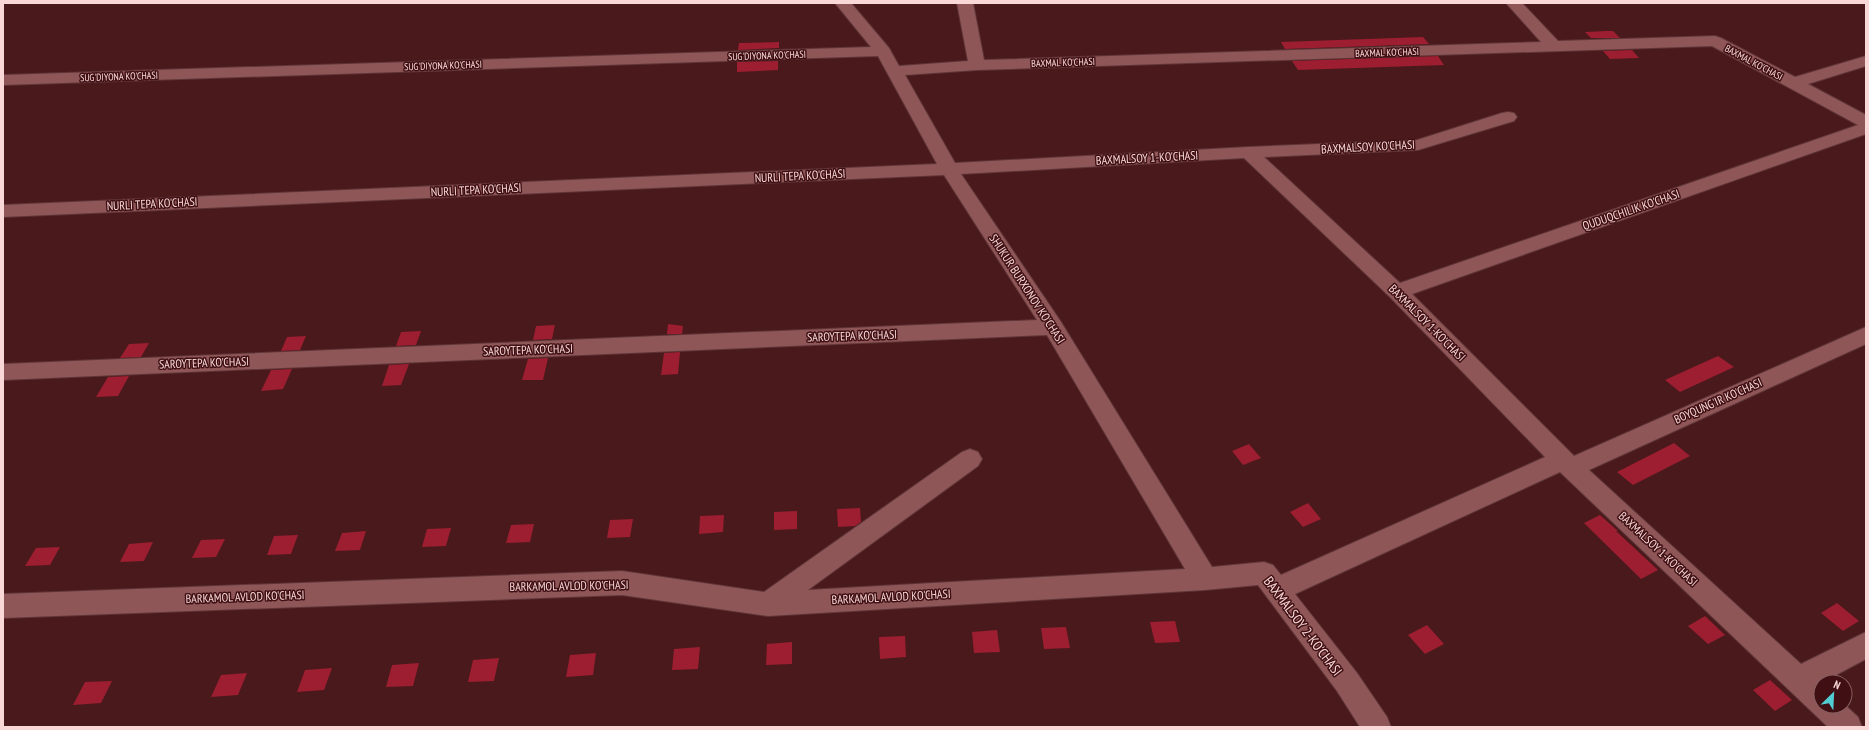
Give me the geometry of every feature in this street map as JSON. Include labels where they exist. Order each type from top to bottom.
[{"type":"street","name":"SHUKUR BURXONOV KO'CHASI","points":[[843,3],[883,51],[949,169],[1053,327],[1205,579]]},
{"type":"street","points":[[965,3],[977,65]]},
{"type":"street","points":[[1514,3],[1554,46]]},
{"type":"street","name":"BAXMAL KO'CHASI","points":[[894,71],[977,65],[1715,41],[1794,83],[1866,61]]},
{"type":"street","name":"SUG'DIYONA KO'CHASI","points":[[3,80],[883,51]]},
{"type":"street","points":[[1794,83],[1866,122]]},
{"type":"street","name":"BAХMALSOY KO'CHASI","points":[[1248,152],[1418,145],[1508,117]]},
{"type":"street","name":"QUDUQCHILIK KO'CHASI","points":[[1397,292],[1866,128]]},
{"type":"street","name":"BAXMALSOY 1-KO'CHASI","points":[[949,169],[1248,152],[1397,292],[1567,464],[1813,694]]},
{"type":"street","name":"NURLI TEPA KO'CHASI","points":[[3,210],[949,169]]},
{"type":"street","name":"SAROYTEPA KO'CHASI","points":[[3,372],[1053,327]]},
{"type":"street","name":"BOYQUNG'IR KO'CHASI","points":[[1276,590],[1866,334]]},
{"type":"street","points":[[768,604],[970,459]]},
{"type":"street","name":"BAXMALSOY 2-KO'CHASI","points":[[1205,579],[1264,573],[1347,682],[1377,727]]},
{"type":"street","name":"BARKAMOL AVLOD KO'CHASI","points":[[3,606],[622,583],[768,604],[1205,579]]},
{"type":"street","points":[[1798,680],[1866,645]]},
{"type":"street","points":[[1834,714],[1848,727]]},
{"type":"building","points":[[1613,31],[1620,38],[1591,38],[1585,32]]},
{"type":"building","points":[[1423,37],[1429,44],[1285,49],[1281,42]]},
{"type":"building","points":[[779,42],[779,48],[738,50],[739,43]]},
{"type":"building","points":[[1632,50],[1639,58],[1610,59],[1603,51]]},
{"type":"building","points":[[1438,56],[1444,65],[1298,70],[1292,61]]},
{"type":"building","points":[[778,61],[778,70],[737,72],[737,62]]},
{"type":"building","points":[[668,324],[683,326],[682,334],[667,334]]},
{"type":"building","points":[[555,325],[552,339],[533,340],[536,326]]},
{"type":"building","points":[[421,331],[416,345],[396,346],[401,332]]},
{"type":"building","points":[[306,336],[300,350],[281,351],[287,337]]},
{"type":"building","points":[[149,343],[141,357],[120,358],[129,344]]},
{"type":"building","points":[[680,352],[678,374],[661,375],[664,353]]},
{"type":"building","points":[[1718,356],[1734,367],[1680,392],[1665,380]]},
{"type":"building","points":[[548,358],[543,380],[522,380],[528,359]]},
{"type":"building","points":[[409,364],[401,385],[382,386],[389,365]]},
{"type":"building","points":[[292,369],[283,389],[261,391],[271,370]]},
{"type":"building","points":[[129,376],[118,396],[96,397],[108,377]]},
{"type":"building","points":[[1674,443],[1690,456],[1633,485],[1617,472]]},
{"type":"building","points":[[1249,444],[1261,458],[1243,465],[1232,451]]},
{"type":"building","points":[[1308,503],[1321,519],[1303,527],[1290,512]]},
{"type":"building","points":[[860,508],[861,522],[855,526],[838,527],[837,509]]},
{"type":"building","points":[[797,511],[797,529],[774,530],[774,512]]},
{"type":"building","points":[[724,515],[723,532],[699,534],[700,516]]},
{"type":"building","points":[[1600,515],[1658,570],[1641,579],[1584,523]]},
{"type":"building","points":[[633,519],[630,537],[607,538],[610,520]]},
{"type":"building","points":[[534,524],[530,542],[506,543],[511,525]]},
{"type":"building","points":[[451,528],[446,546],[422,547],[427,529]]},
{"type":"building","points":[[366,531],[360,550],[335,551],[342,533]]},
{"type":"building","points":[[298,535],[291,554],[267,555],[274,536]]},
{"type":"building","points":[[225,539],[216,557],[192,558],[201,540]]},
{"type":"building","points":[[153,542],[144,561],[120,562],[129,544]]},
{"type":"building","points":[[60,547],[50,565],[25,566],[36,548]]},
{"type":"building","points":[[1837,603],[1859,621],[1843,631],[1821,613]]},
{"type":"building","points":[[1705,616],[1725,635],[1708,644],[1688,626]]},
{"type":"building","points":[[1175,621],[1180,642],[1155,643],[1150,622]]},
{"type":"building","points":[[1427,625],[1444,644],[1425,654],[1408,635]]},
{"type":"building","points":[[1066,627],[1070,648],[1044,649],[1041,628]]},
{"type":"building","points":[[997,630],[1000,652],[974,653],[972,632]]},
{"type":"building","points":[[905,636],[906,657],[880,659],[879,637]]},
{"type":"building","points":[[792,642],[792,664],[766,665],[767,644]]},
{"type":"building","points":[[700,647],[698,669],[672,670],[674,649]]},
{"type":"building","points":[[596,653],[593,675],[566,677],[570,655]]},
{"type":"building","points":[[499,658],[494,681],[468,682],[473,660]]},
{"type":"building","points":[[419,663],[413,686],[386,687],[392,665]]},
{"type":"building","points":[[332,668],[324,690],[297,692],[305,670]]},
{"type":"building","points":[[247,673],[238,695],[211,697],[221,675]]},
{"type":"building","points":[[1770,680],[1792,700],[1775,711],[1753,690]]},
{"type":"building","points":[[112,681],[101,703],[73,705],[85,682]]}]
